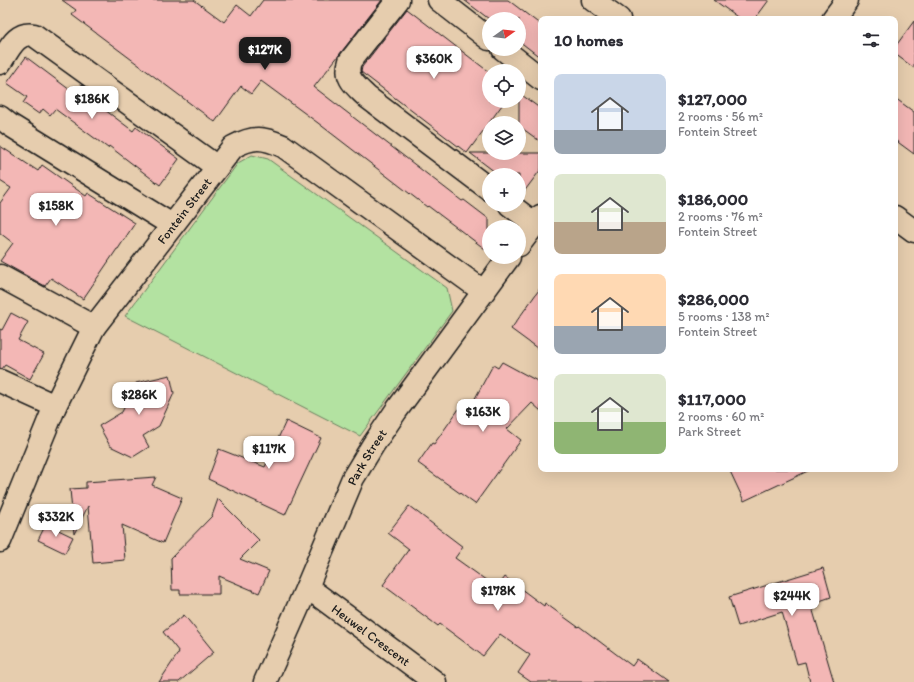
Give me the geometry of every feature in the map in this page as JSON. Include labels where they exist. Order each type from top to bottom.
[{"type":"street","points":[[398,0],[350,61],[348,68],[349,75],[353,83],[367,97],[482,184]]},
{"type":"street","points":[[439,0],[482,34]]},
{"type":"street","points":[[593,0],[615,16]]},
{"type":"street","points":[[835,16],[847,0]]},
{"type":"street","points":[[0,63],[14,42],[20,36],[27,33],[34,35],[217,167]]},
{"type":"street","points":[[512,56],[538,77]]},
{"type":"street","points":[[0,117],[10,125],[172,225]]},
{"type":"street","name":"Fontein Street","points":[[0,541],[55,406],[94,327],[233,147],[244,140],[269,140],[283,146],[483,291]]},
{"type":"street","points":[[523,212],[538,220],[526,236]]},
{"type":"street","points":[[898,219],[914,231]]},
{"type":"street","name":"Park Street","points":[[265,682],[353,478],[396,411],[483,291],[504,264]]},
{"type":"street","points":[[0,276],[94,327]]},
{"type":"street","points":[[0,381],[55,406]]},
{"type":"street","name":"Heuwel Crescent","points":[[307,587],[435,682]]},
{"type":"green space","points":[[252,155],[268,159],[447,288],[452,311],[360,436],[125,316],[238,163]]},
{"type":"building","points":[[62,0],[194,0],[224,22],[237,5],[251,16],[263,0],[382,0],[314,87],[462,201],[464,200],[489,219],[482,220],[482,247],[428,206],[427,207],[261,81],[251,94],[241,86],[215,122],[72,15],[76,10]]},
{"type":"building","points":[[464,0],[508,0],[524,12],[482,12],[482,14]]},
{"type":"building","points":[[714,0],[769,0],[757,16],[736,16]]},
{"type":"building","points":[[407,9],[482,67],[482,108],[500,108],[494,116],[482,116],[482,132],[467,153],[361,72],[362,67]]},
{"type":"building","points":[[526,14],[538,23],[538,56],[526,46]]},
{"type":"building","points":[[914,21],[914,68],[898,56],[898,43]]},
{"type":"building","points":[[26,57],[82,99],[85,95],[133,131],[136,127],[179,159],[160,185],[109,146],[108,148],[55,109],[50,115],[43,109],[39,114],[23,103],[27,97],[7,83]]},
{"type":"building","points":[[526,98],[538,107],[538,140],[526,131],[526,116],[519,116],[519,108],[526,108]]},
{"type":"building","points":[[898,100],[914,112],[914,154],[898,142]]},
{"type":"building","points":[[0,146],[38,171],[42,165],[86,196],[88,193],[135,223],[83,299],[51,278],[45,286],[0,261],[13,243],[0,233],[0,203],[11,188],[0,181]]},
{"type":"building","points":[[470,153],[482,153],[482,160],[526,160],[526,153],[538,153],[538,173],[526,189],[526,168],[490,168]]},
{"type":"building","points":[[538,291],[538,349],[511,329]]},
{"type":"building","points":[[11,313],[28,322],[18,340],[44,354],[30,379],[5,365],[2,369],[0,369],[0,329],[2,330]]},
{"type":"building","points":[[502,362],[538,381],[538,408],[532,403],[507,429],[521,440],[475,504],[418,463],[432,443],[434,444],[466,399],[472,404],[493,365],[498,368]]},
{"type":"building","points":[[170,375],[174,393],[159,426],[143,436],[149,447],[133,457],[110,446],[99,426],[122,412],[136,383]]},
{"type":"building","points":[[286,421],[321,438],[285,515],[208,479],[219,449],[265,467]]},
{"type":"building","points":[[730,472],[806,472],[744,501]]},
{"type":"building","points":[[156,477],[152,485],[182,498],[163,543],[122,525],[125,560],[93,563],[88,506],[74,534],[70,489],[86,488],[86,482]]},
{"type":"building","points":[[218,499],[259,540],[240,559],[269,571],[259,593],[219,576],[219,594],[180,594],[180,590],[172,590],[171,558],[212,516]]},
{"type":"building","points":[[409,506],[463,547],[455,558],[497,588],[505,577],[544,606],[545,603],[578,627],[579,626],[632,666],[637,659],[669,682],[531,682],[518,673],[530,655],[500,634],[483,656],[440,624],[438,626],[383,585],[409,549],[388,533]]},
{"type":"building","points":[[46,524],[73,537],[65,553],[38,540]]},
{"type":"building","points":[[823,568],[831,597],[811,604],[834,682],[810,682],[805,662],[797,664],[782,612],[738,626],[729,597]]},
{"type":"building","points":[[184,615],[214,652],[179,682],[159,682],[179,652],[163,632]]}]
